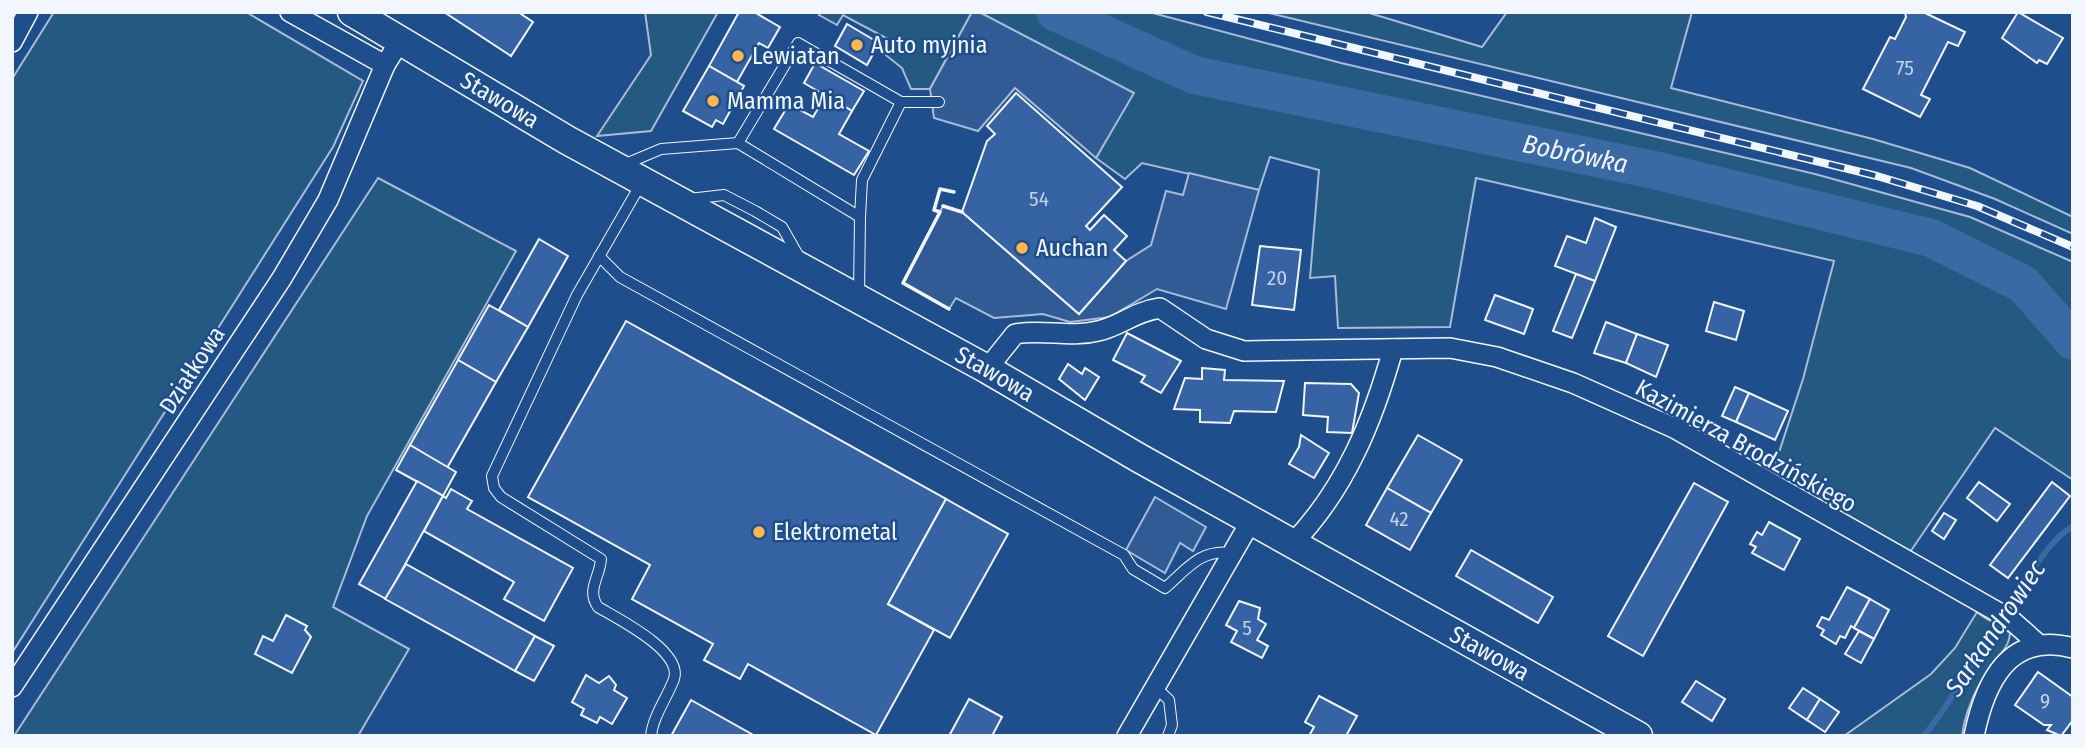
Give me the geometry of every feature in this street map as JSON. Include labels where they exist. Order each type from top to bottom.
[{"type":"street","points":[[12,42],[28,12]]},
{"type":"street","points":[[290,12],[385,65]]},
{"type":"street","name":"Stawowa","points":[[352,12],[618,167],[858,301],[987,369],[1638,736]]},
{"type":"street","name":"Działkowa","points":[[12,687],[282,278],[328,200],[385,65],[400,41]]},
{"type":"street","name":"Kazimierza Brodzińskiego","points":[[987,369],[1015,334],[1035,331],[1075,335],[1102,330],[1140,311],[1160,308],[1206,339],[1244,351],[1450,348],[1497,357],[1573,383],[1674,428],[2010,619],[2037,643]]},
{"type":"street","points":[[1293,543],[1323,511],[1347,474],[1393,349]]},
{"type":"street","points":[[1127,736],[1251,520]]},
{"type":"street","points":[[1974,736],[1981,703],[1992,681],[2014,654],[2037,643],[2052,642],[2073,648]]},
{"type":"lane","points":[[738,143],[799,43],[901,102],[939,102]]},
{"type":"lane","points":[[858,301],[862,180],[901,102]]},
{"type":"lane","points":[[618,167],[662,149],[738,143],[860,217]]},
{"type":"lane","points":[[643,181],[577,295],[492,476],[494,488],[501,497],[601,559],[600,571],[592,588],[592,599],[598,607],[657,644],[672,661],[675,676],[652,736]]},
{"type":"lane","points":[[599,256],[620,277],[1124,555],[1133,569],[1165,588],[1201,556],[1215,551],[1231,553]]},
{"type":"lane","points":[[1156,687],[1170,700],[1171,725],[1168,736]]},
{"type":"shaded area","points":[[54,12],[246,12],[363,81],[333,147],[12,653],[12,79]]},
{"type":"shaded area","points":[[645,12],[718,12],[651,131],[597,136],[651,55]]},
{"type":"shaded area","points":[[821,12],[972,12],[930,89],[911,89],[902,68],[882,52],[888,39],[843,15],[837,25],[819,15]]},
{"type":"shaded area","points":[[972,12],[979,12],[1134,93],[1096,158],[1015,88],[978,131],[934,118],[930,89]]},
{"type":"shaded area","points":[[979,12],[1149,12],[1341,63],[1815,174],[1970,217],[2073,262],[2073,480],[1995,428],[1908,555],[1771,477],[1803,379],[1834,261],[1476,178],[1450,327],[1338,328],[1335,276],[1310,278],[1319,170],[1270,157],[1259,190],[1142,163],[1125,179],[1096,158],[1133,93]]},
{"type":"shaded area","points":[[1265,12],[1366,12],[1482,47],[1507,12],[1692,12],[1671,88],[1873,139],[1970,168],[2073,217],[2073,234],[1995,199],[1911,168]]},
{"type":"shaded area","points":[[1189,173],[1259,190],[1226,309],[1157,289],[1110,317],[1070,322],[1043,314],[994,318],[956,298],[949,309],[903,283],[943,206],[962,212],[1079,314],[1126,261],[1151,245],[1166,191],[1183,195]]},
{"type":"shaded area","points":[[378,178],[516,251],[367,516],[333,607],[409,649],[358,736],[14,736]]},
{"type":"shaded area","points":[[1155,497],[1206,527],[1193,551],[1180,543],[1165,573],[1126,550]]},
{"type":"shaded area","points":[[1977,612],[2010,633],[2005,649],[1988,670],[1975,693],[1962,736],[1844,736],[1931,674],[1955,648]]},
{"type":"building","points":[[444,12],[518,12],[533,22],[511,56]]},
{"type":"building","points":[[739,12],[754,12],[780,27],[768,48],[759,43],[737,82],[709,66]]},
{"type":"building","points":[[1905,12],[1923,12],[1965,32],[1958,46],[1948,42],[1921,95],[1930,99],[1920,117],[1863,89],[1890,37],[1895,39],[1906,17]]},
{"type":"building","points":[[2018,12],[2063,38],[2047,64],[2039,60],[2037,63],[2002,38]]},
{"type":"building","name":"Auto myjnia","points":[[847,24],[879,43],[867,65],[835,46]]},
{"type":"building","points":[[815,63],[864,91],[852,111],[804,83]]},
{"type":"building","points":[[709,66],[744,86],[723,124],[716,120],[712,127],[683,111]]},
{"type":"building","points":[[1016,93],[1122,187],[1086,226],[1090,230],[1104,215],[1127,236],[1114,250],[1126,261],[1079,314],[962,212],[987,141],[995,134],[987,126]]},
{"type":"building","points":[[826,95],[852,111],[839,134],[869,151],[854,175],[774,129],[789,104],[813,117]]},
{"type":"building","points":[[1595,218],[1616,227],[1595,281],[1555,266],[1567,236],[1586,243]]},
{"type":"building","points":[[539,239],[568,256],[528,327],[499,310]]},
{"type":"building","points":[[1260,246],[1301,250],[1294,310],[1252,305]]},
{"type":"building","points":[[1576,274],[1595,281],[1572,338],[1553,331]]},
{"type":"building","points":[[1495,295],[1533,309],[1524,334],[1485,320]]},
{"type":"building","points":[[1714,302],[1744,311],[1736,340],[1706,331]]},
{"type":"building","points":[[489,305],[528,327],[496,382],[458,360]]},
{"type":"building","name":"Elektrometal","points":[[626,321],[946,499],[888,604],[934,630],[876,735],[748,664],[740,679],[704,660],[713,644],[632,599],[650,565],[528,497]]},
{"type":"building","points":[[1606,322],[1637,334],[1626,363],[1594,353]]},
{"type":"building","points":[[1127,333],[1181,361],[1161,393],[1141,382],[1145,376],[1113,360]]},
{"type":"building","points":[[1637,334],[1668,345],[1656,377],[1626,363]]},
{"type":"building","points":[[458,360],[496,382],[447,468],[410,445]]},
{"type":"building","points":[[1068,364],[1082,374],[1085,368],[1099,377],[1085,400],[1059,379]]},
{"type":"building","points":[[1202,368],[1225,370],[1224,380],[1284,381],[1276,412],[1234,411],[1230,423],[1200,422],[1200,410],[1174,409],[1185,378],[1202,379]]},
{"type":"building","points":[[1305,383],[1351,384],[1359,393],[1352,433],[1327,432],[1328,417],[1303,415]]},
{"type":"building","points":[[1735,387],[1749,393],[1736,422],[1722,416]]},
{"type":"building","points":[[1749,393],[1788,411],[1775,440],[1736,422]]},
{"type":"building","points":[[1301,435],[1329,453],[1314,478],[1289,464],[1299,447]]},
{"type":"building","points":[[1418,435],[1462,460],[1431,513],[1387,488]]},
{"type":"building","points":[[410,445],[456,472],[443,496],[396,470]]},
{"type":"building","points":[[417,481],[443,496],[386,599],[359,584]]},
{"type":"building","points":[[1979,482],[2010,504],[1997,521],[1967,498]]},
{"type":"building","points":[[2052,482],[2070,496],[2008,578],[1990,565]]},
{"type":"building","points":[[1694,483],[1728,502],[1643,656],[1608,636]]},
{"type":"building","points":[[1387,488],[1431,513],[1410,550],[1366,525]]},
{"type":"building","points":[[451,489],[472,501],[467,509],[573,568],[544,621],[504,599],[514,582],[424,531],[443,496],[446,498]]},
{"type":"building","points":[[946,499],[1008,534],[950,638],[888,604]]},
{"type":"building","points":[[1944,513],[1956,520],[1944,539],[1932,531]]},
{"type":"building","points":[[1769,522],[1800,539],[1784,570],[1752,553],[1756,547],[1750,544],[1757,532],[1762,535]]},
{"type":"building","points":[[1471,550],[1553,597],[1538,623],[1456,576]]},
{"type":"building","points":[[406,564],[535,636],[515,671],[385,599]]},
{"type":"building","points":[[1847,587],[1870,599],[1854,628],[1851,626],[1845,638],[1840,636],[1836,644],[1821,635],[1824,630],[1817,626],[1822,617],[1829,620]]},
{"type":"building","points":[[1870,599],[1889,610],[1874,639],[1854,628]]},
{"type":"building","points":[[1239,601],[1260,608],[1258,619],[1266,624],[1257,640],[1268,646],[1262,658],[1231,642],[1237,631],[1226,625]]},
{"type":"building","points":[[286,615],[307,626],[305,630],[311,637],[292,673],[255,654],[263,636],[273,641]]},
{"type":"building","points":[[1859,631],[1874,639],[1861,663],[1845,654]]},
{"type":"building","points":[[535,636],[554,646],[534,681],[515,671]]},
{"type":"building","points":[[2038,672],[2073,697],[2073,720],[2061,736],[2047,730],[2051,725],[2044,725],[2015,705]]},
{"type":"building","points":[[586,675],[599,683],[609,676],[616,685],[614,690],[627,698],[612,724],[600,717],[597,723],[581,715],[584,709],[572,702]]},
{"type":"building","points":[[1696,681],[1725,699],[1712,721],[1682,702]]},
{"type":"building","points":[[1803,688],[1820,699],[1807,720],[1789,708]]},
{"type":"building","points":[[1319,696],[1357,716],[1346,736],[1309,736],[1314,727],[1305,722]]},
{"type":"building","points":[[969,699],[1002,717],[992,736],[949,736]]},
{"type":"building","points":[[1820,699],[1839,712],[1825,732],[1807,720]]},
{"type":"building","points":[[691,700],[755,736],[671,736]]},
{"type":"waterway","name":"Bobrówka","points":[[1055,12],[1194,75],[1654,170],[1931,238],[2023,284],[2073,341]]},
{"type":"waterway","name":"Sarkandrowiec","points":[[1924,736],[2044,553],[2073,526]]},
{"type":"railway","points":[[1207,12],[1877,176],[1977,206],[2073,247]]},
{"type":"wall","points":[[949,309],[903,283],[940,212],[934,210],[940,189],[954,192]]},
{"type":"wall","points":[[943,206],[962,212]]},
{"type":"place","name":"Auto myjnia","points":[[857,45]]},
{"type":"place","name":"Lewiatan","points":[[738,56]]},
{"type":"place","name":"Mamma Mia","points":[[713,101]]},
{"type":"place","name":"Auchan","points":[[1022,248]]},
{"type":"place","name":"Elektrometal","points":[[759,532]]}]
